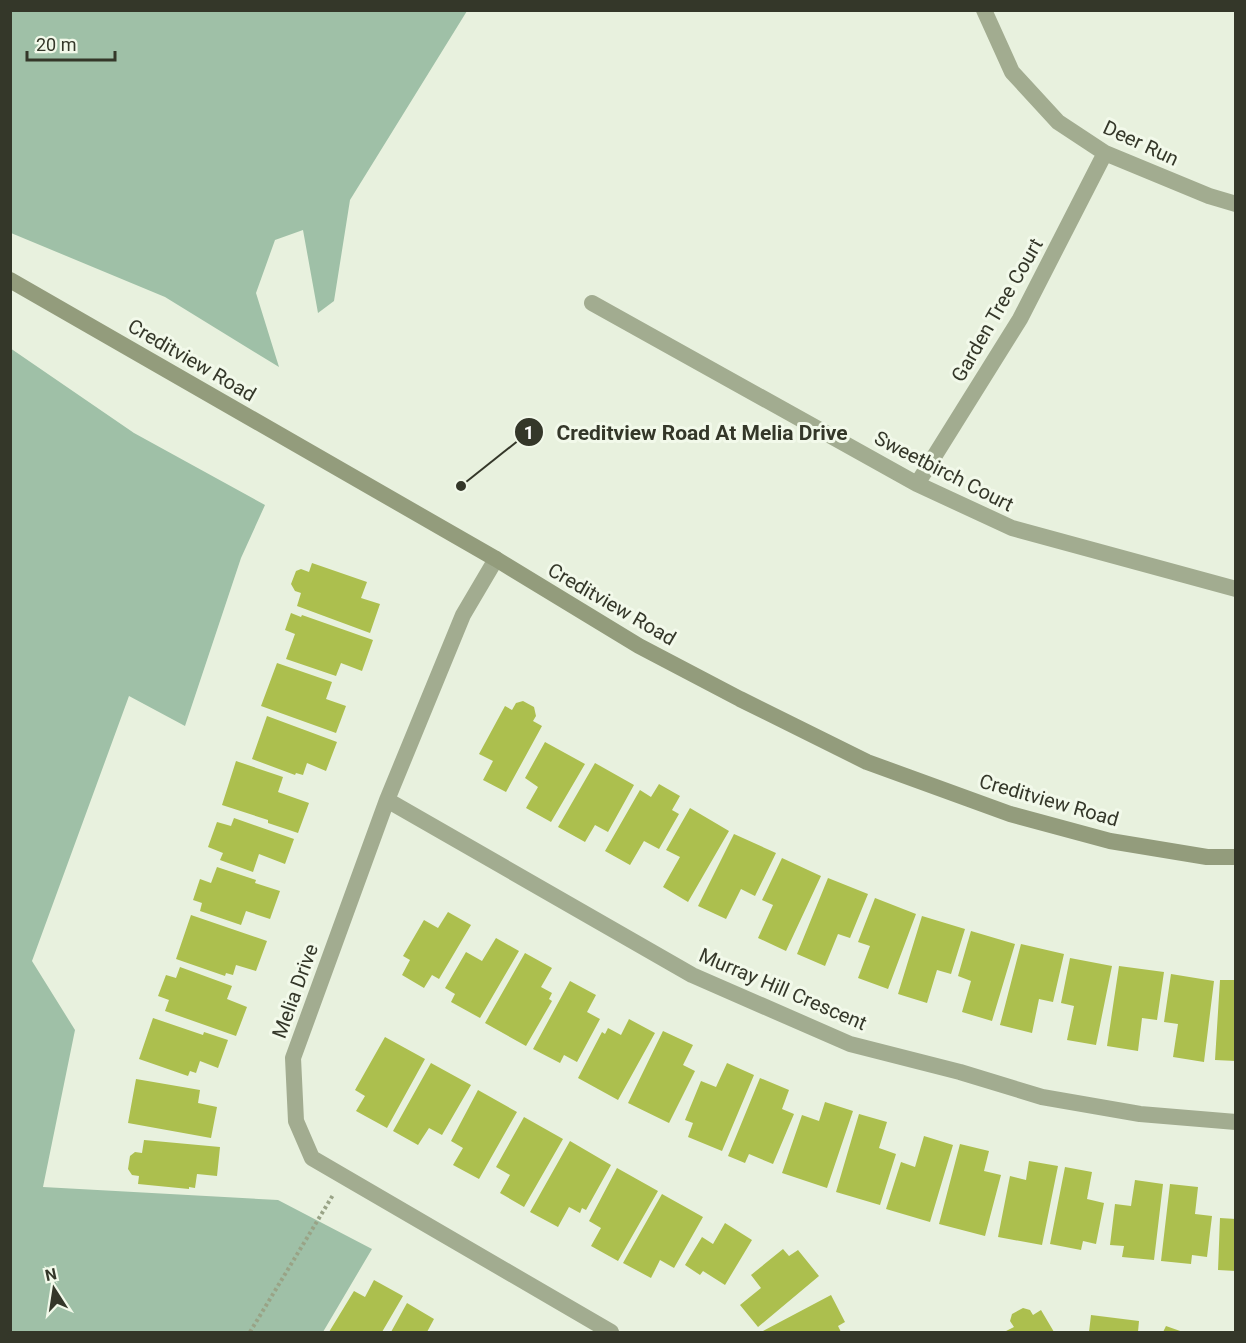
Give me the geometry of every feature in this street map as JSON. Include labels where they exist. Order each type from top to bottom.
[{"type":"main road","name":"Creditview Road","points":[[10,280],[496,559],[639,646],[867,762],[1010,814],[1110,841],[1206,857],[1236,857]]},
{"type":"street","name":"Deer Run","points":[[984,10],[1012,72],[1058,122],[1105,153],[1209,196],[1236,204]]},
{"type":"street","name":"Garden Tree Court","points":[[917,484],[1020,319],[1105,153]]},
{"type":"street","name":"Sweetbirch Court","points":[[592,303],[917,484],[1012,528],[1236,588]]},
{"type":"street","name":"Melia Drive","points":[[496,559],[462,615],[387,800],[293,1058],[296,1121],[312,1158],[611,1332]]},
{"type":"street","name":"Murray Hill Crescent","points":[[387,800],[692,975],[850,1044],[960,1072],[1041,1097],[1140,1114],[1236,1122]]},
{"type":"path","points":[[250,1332],[344,1176]]},
{"type":"green space","points":[[10,11],[467,11],[350,200],[334,301],[318,313],[303,230],[275,240],[256,293],[279,367],[165,297],[11,233]]},
{"type":"green space","points":[[10,348],[134,433],[265,505],[241,558],[185,726],[129,696],[32,961],[75,1030],[43,1187],[278,1200],[372,1249],[323,1332],[11,1332]]},
{"type":"building","points":[[312,563],[367,582],[361,598],[380,604],[370,633],[297,606],[301,593],[295,591],[291,584],[296,571],[301,569],[309,572]]},
{"type":"building","points":[[291,613],[373,640],[362,671],[341,663],[336,676],[286,659],[295,634],[285,630]]},
{"type":"building","points":[[277,663],[332,682],[326,699],[346,706],[336,733],[261,706]]},
{"type":"building","points":[[523,701],[534,707],[536,716],[533,721],[542,726],[506,792],[483,780],[493,761],[479,754],[505,706],[512,710],[516,703]]},
{"type":"building","points":[[267,716],[337,742],[326,771],[307,763],[303,775],[296,773],[295,775],[252,759]]},
{"type":"building","points":[[545,742],[585,764],[551,822],[526,808],[538,787],[525,778]]},
{"type":"building","points":[[236,761],[283,777],[278,792],[309,803],[298,833],[268,823],[268,820],[222,805]]},
{"type":"building","points":[[595,763],[634,785],[608,832],[595,825],[585,842],[558,827]]},
{"type":"building","points":[[659,784],[680,796],[672,810],[679,814],[659,849],[644,841],[630,865],[605,851],[640,790],[651,797]]},
{"type":"building","points":[[690,808],[729,831],[688,902],[663,887],[680,857],[666,850]]},
{"type":"building","points":[[234,818],[294,839],[285,864],[259,854],[253,872],[220,860],[223,853],[208,847],[217,822],[231,826]]},
{"type":"building","points":[[734,834],[776,853],[755,896],[741,889],[726,919],[698,906]]},
{"type":"building","points":[[782,858],[821,876],[786,951],[758,938],[773,905],[762,900]]},
{"type":"building","points":[[217,867],[280,891],[270,919],[246,911],[241,925],[200,911],[202,903],[193,900],[200,879],[211,883]]},
{"type":"building","points":[[828,878],[868,894],[850,938],[838,934],[825,966],[797,954]]},
{"type":"building","points":[[875,898],[916,914],[888,989],[858,978],[870,946],[858,942]]},
{"type":"building","points":[[448,912],[471,925],[439,979],[432,975],[424,988],[402,975],[410,960],[403,956],[424,920],[438,928]]},
{"type":"building","points":[[191,915],[267,941],[256,971],[236,965],[233,975],[226,973],[225,976],[176,959]]},
{"type":"building","points":[[922,916],[965,929],[951,974],[937,970],[927,1003],[898,994]]},
{"type":"building","points":[[971,931],[1015,944],[992,1021],[962,1012],[971,981],[958,976]]},
{"type":"building","points":[[496,938],[519,951],[480,1018],[451,1002],[455,994],[445,988],[466,952],[482,961]]},
{"type":"building","points":[[1021,944],[1064,954],[1053,1002],[1039,999],[1032,1033],[1000,1025]]},
{"type":"building","points":[[525,953],[552,968],[541,987],[552,993],[549,999],[552,1001],[526,1046],[485,1023]]},
{"type":"building","points":[[1070,958],[1112,966],[1096,1045],[1067,1040],[1074,1006],[1061,1003]]},
{"type":"building","points":[[1119,966],[1164,972],[1157,1020],[1142,1018],[1138,1051],[1107,1046]]},
{"type":"building","points":[[180,967],[232,986],[227,999],[247,1007],[236,1036],[165,1011],[169,1000],[158,996],[166,975],[176,978]]},
{"type":"building","points":[[1171,974],[1214,981],[1204,1062],[1173,1057],[1178,1024],[1164,1022]]},
{"type":"building","points":[[1220,980],[1236,980],[1236,1061],[1215,1060]]},
{"type":"building","points":[[570,981],[596,995],[587,1012],[600,1019],[577,1062],[564,1055],[560,1063],[533,1049]]},
{"type":"building","points":[[153,1018],[203,1035],[204,1032],[228,1040],[218,1068],[200,1061],[196,1073],[190,1071],[188,1076],[139,1059]]},
{"type":"building","points":[[629,1019],[655,1033],[618,1100],[578,1078],[602,1032],[605,1034],[608,1028],[621,1035]]},
{"type":"building","points":[[663,1031],[693,1045],[683,1065],[695,1071],[669,1123],[628,1103]]},
{"type":"building","points":[[385,1037],[425,1059],[387,1128],[356,1111],[365,1096],[355,1090]]},
{"type":"building","points":[[431,1063],[471,1085],[442,1135],[429,1128],[418,1145],[393,1131]]},
{"type":"building","points":[[727,1063],[754,1075],[722,1151],[688,1137],[693,1123],[685,1120],[701,1081],[716,1087]]},
{"type":"building","points":[[760,1078],[789,1090],[782,1109],[794,1114],[773,1164],[749,1154],[745,1163],[728,1156]]},
{"type":"building","points":[[136,1079],[200,1090],[198,1103],[217,1107],[211,1138],[128,1123]]},
{"type":"building","points":[[478,1090],[517,1112],[479,1179],[453,1165],[463,1148],[451,1141]]},
{"type":"building","points":[[825,1102],[853,1111],[827,1188],[782,1173],[802,1115],[819,1121]]},
{"type":"building","points":[[859,1114],[887,1122],[879,1148],[896,1154],[880,1205],[836,1192]]},
{"type":"building","points":[[524,1117],[563,1139],[524,1207],[500,1193],[510,1175],[496,1167]]},
{"type":"building","points":[[924,1136],[953,1145],[930,1222],[886,1209],[901,1162],[915,1167]]},
{"type":"building","points":[[144,1140],[220,1147],[217,1176],[197,1174],[195,1188],[189,1187],[189,1189],[138,1184],[139,1176],[132,1175],[128,1169],[130,1156],[135,1152],[142,1153]]},
{"type":"building","points":[[570,1141],[611,1165],[586,1210],[582,1208],[580,1213],[569,1207],[558,1227],[530,1212]]},
{"type":"building","points":[[960,1144],[989,1151],[984,1171],[1001,1175],[985,1236],[939,1224]]},
{"type":"building","points":[[1029,1161],[1058,1166],[1042,1245],[998,1237],[1010,1176],[1026,1180]]},
{"type":"building","points":[[1065,1167],[1092,1172],[1087,1199],[1104,1203],[1096,1244],[1083,1241],[1081,1250],[1050,1244]]},
{"type":"building","points":[[617,1168],[658,1191],[618,1261],[591,1246],[601,1228],[589,1221]]},
{"type":"building","points":[[1135,1180],[1163,1184],[1154,1260],[1122,1257],[1124,1246],[1110,1245],[1115,1204],[1131,1206]]},
{"type":"building","points":[[1170,1184],[1198,1187],[1195,1214],[1212,1216],[1207,1257],[1192,1255],[1191,1264],[1161,1261]]},
{"type":"building","points":[[662,1194],[703,1217],[674,1268],[660,1260],[651,1278],[623,1263]]},
{"type":"building","points":[[1220,1218],[1236,1219],[1236,1271],[1218,1270]]},
{"type":"building","points":[[725,1223],[752,1240],[725,1285],[703,1271],[700,1275],[685,1265],[702,1237],[713,1244]]},
{"type":"building","points":[[783,1249],[789,1256],[798,1250],[819,1276],[758,1327],[740,1305],[761,1288],[751,1275]]},
{"type":"building","points":[[374,1280],[403,1296],[382,1332],[329,1332],[354,1291],[365,1297]]},
{"type":"building","points":[[831,1295],[845,1322],[838,1326],[841,1332],[761,1332]]},
{"type":"building","points":[[407,1303],[434,1319],[427,1332],[391,1332]]},
{"type":"building","points":[[1023,1308],[1030,1310],[1033,1315],[1041,1310],[1054,1332],[1004,1332],[1014,1327],[1010,1321],[1012,1314]]},
{"type":"building","points":[[1091,1315],[1139,1321],[1138,1332],[1089,1332]]},
{"type":"building","points":[[1166,1326],[1183,1332],[1163,1332]]},
{"type":"place","name":"Creditview Road At Melia Drive","points":[[461,486]]}]
